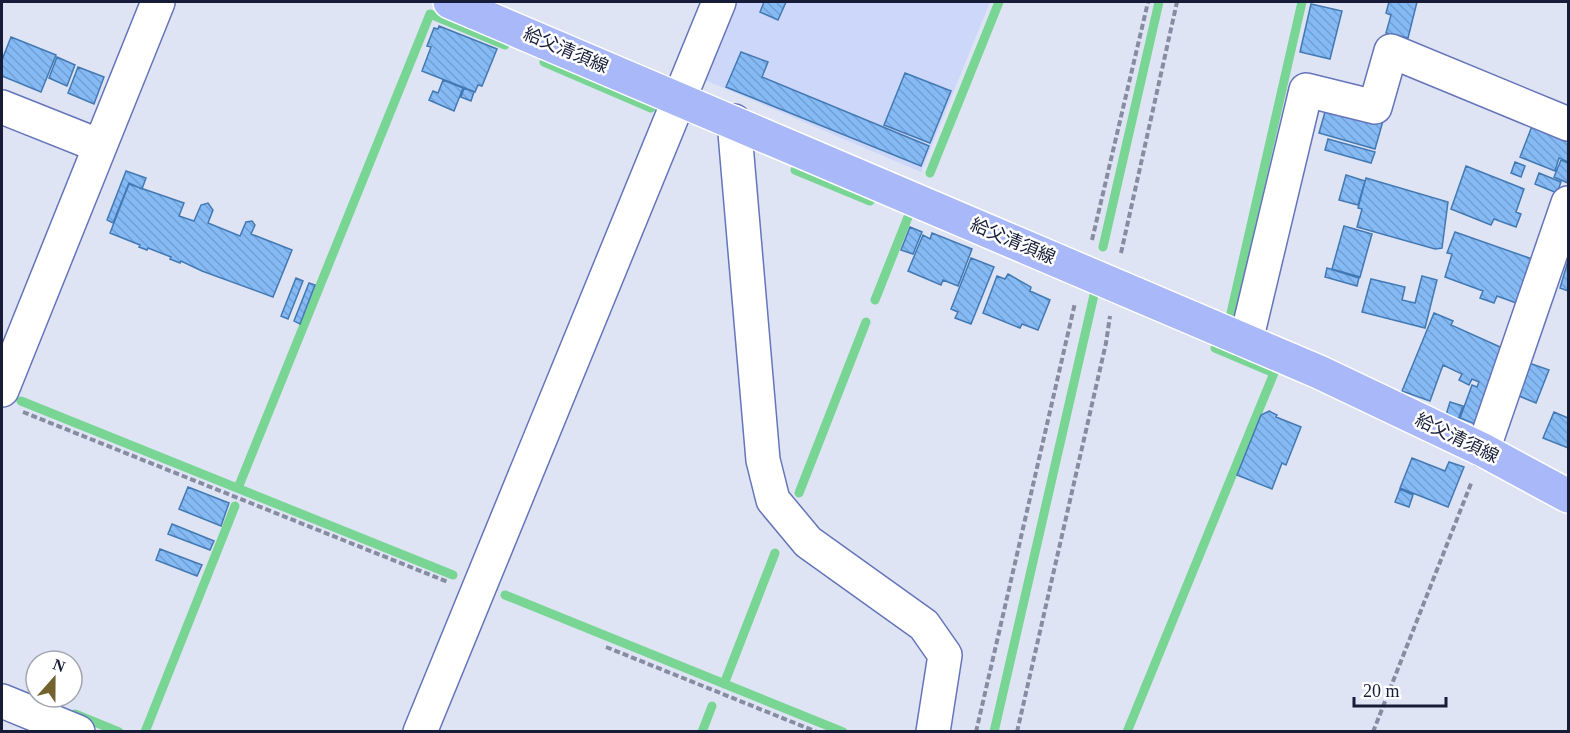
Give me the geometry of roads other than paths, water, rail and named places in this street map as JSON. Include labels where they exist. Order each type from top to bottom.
[{"type":"main road","name":"給父清須線","points":[[450,2],[1319,372],[1567,489]]},
{"type":"street","points":[[7,399],[100,146],[159,2]]},
{"type":"street","points":[[420,732],[719,2]]},
{"type":"street","points":[[1246,341],[1306,90],[1375,107],[1391,51],[1569,124]]},
{"type":"street","points":[[2,107],[100,146]]},
{"type":"street","points":[[734,121],[763,460],[773,500],[808,542],[924,625],[945,656],[933,732]]},
{"type":"street","points":[[1483,450],[1569,203]]},
{"type":"street","points":[[2,701],[78,732]]},
{"type":"waterway","points":[[930,173],[999,2]]},
{"type":"waterway","points":[[1103,247],[1159,2]]},
{"type":"waterway","points":[[1231,313],[1302,2]]},
{"type":"waterway","points":[[238,488],[430,14],[505,45]]},
{"type":"waterway","points":[[544,62],[651,108]]},
{"type":"waterway","points":[[795,170],[870,201]]},
{"type":"waterway","points":[[875,300],[908,217]]},
{"type":"waterway","points":[[994,732],[1094,295]]},
{"type":"waterway","points":[[799,493],[866,322]]},
{"type":"waterway","points":[[1127,732],[1274,373],[1215,348]]},
{"type":"waterway","points":[[21,401],[453,575]]},
{"type":"waterway","points":[[145,732],[235,506]]},
{"type":"waterway","points":[[724,684],[775,553]]},
{"type":"waterway","points":[[505,595],[843,732]]},
{"type":"waterway","points":[[702,732],[712,706]]},
{"type":"waterway","points":[[75,714],[119,732]]}]
